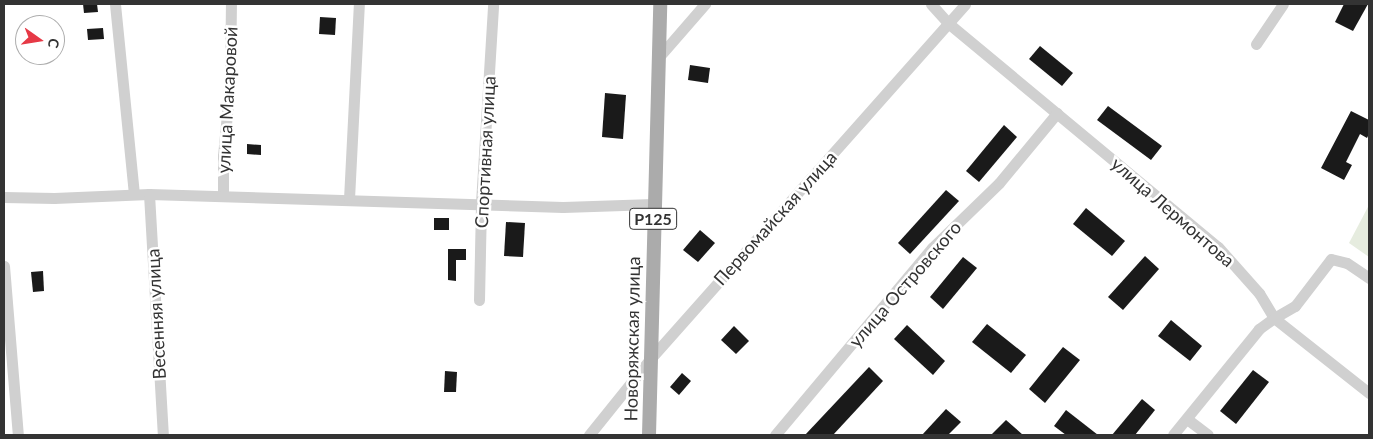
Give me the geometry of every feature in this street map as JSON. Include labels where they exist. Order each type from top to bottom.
[{"type":"main road","name":"Новоряжская улица","points":[[649,435],[653,204],[660,4]]},
{"type":"street","points":[[115,4],[134,194]]},
{"type":"street","name":"улица Макаровой","points":[[223,196],[223,156],[230,82],[231,4]]},
{"type":"street","points":[[349,199],[359,4]]},
{"type":"street","name":"Спортивная улица","points":[[479,300],[481,202],[494,4]]},
{"type":"street","points":[[658,58],[706,4]]},
{"type":"street","name":"улица Лермонтова","points":[[930,4],[948,23],[1218,247],[1259,293],[1274,318]]},
{"type":"street","name":"Первомайская улица","points":[[588,435],[651,358],[965,4]]},
{"type":"street","points":[[1256,44],[1283,4]]},
{"type":"street","name":"улица Островского","points":[[775,435],[932,248],[999,184],[1057,113]]},
{"type":"street","points":[[4,197],[54,198],[149,194],[481,202],[563,207],[653,204]]},
{"type":"street","name":"Весенняя улица","points":[[149,194],[163,435]]},
{"type":"street","points":[[1173,435],[1259,329],[1295,306],[1331,259],[1347,264],[1369,278]]},
{"type":"street","points":[[4,266],[18,435]]},
{"type":"street","points":[[1274,318],[1369,393]]},
{"type":"street","points":[[1187,418],[1208,435]]},
{"type":"shaded area","points":[[1369,205],[1369,257],[1349,243]]},
{"type":"building","points":[[83,4],[97,4],[98,12],[84,13]]},
{"type":"building","points":[[1344,4],[1368,4],[1353,31],[1335,22]]},
{"type":"building","points":[[320,17],[336,18],[335,35],[319,34]]},
{"type":"building","points":[[103,28],[104,39],[88,40],[87,29]]},
{"type":"building","points":[[1040,46],[1073,73],[1062,86],[1029,59]]},
{"type":"building","points":[[690,65],[710,68],[708,83],[688,80]]},
{"type":"building","points":[[605,93],[626,95],[623,139],[602,137]]},
{"type":"building","points":[[1108,106],[1162,146],[1151,160],[1097,120]]},
{"type":"building","points":[[1351,111],[1369,120],[1369,134],[1367,138],[1360,134],[1346,162],[1352,165],[1344,180],[1321,168]]},
{"type":"building","points":[[1004,125],[1017,137],[979,182],[966,171]]},
{"type":"building","points":[[247,144],[261,145],[261,155],[247,154]]},
{"type":"building","points":[[946,190],[959,201],[910,254],[898,243]]},
{"type":"building","points":[[1086,208],[1125,241],[1112,256],[1073,224]]},
{"type":"building","points":[[434,218],[449,218],[449,230],[434,230]]},
{"type":"building","points":[[506,222],[525,223],[523,257],[504,256]]},
{"type":"building","points":[[700,230],[715,243],[698,262],[683,250]]},
{"type":"building","points":[[448,249],[466,249],[466,260],[456,260],[456,281],[448,280]]},
{"type":"building","points":[[1145,256],[1159,269],[1123,310],[1108,297]]},
{"type":"building","points":[[963,257],[977,268],[943,309],[930,297]]},
{"type":"building","points":[[43,271],[44,291],[33,292],[31,272]]},
{"type":"building","points":[[1171,320],[1202,346],[1190,361],[1158,336]]},
{"type":"building","points":[[987,324],[1026,355],[1011,373],[972,342]]},
{"type":"building","points":[[907,325],[945,361],[933,375],[894,339]]},
{"type":"building","points":[[734,326],[749,341],[736,354],[721,340]]},
{"type":"building","points":[[1063,347],[1080,360],[1045,403],[1029,389]]},
{"type":"building","points":[[869,367],[883,381],[833,435],[805,435]]},
{"type":"building","points":[[1253,370],[1269,382],[1236,424],[1220,411]]},
{"type":"building","points":[[445,371],[457,372],[456,392],[444,392]]},
{"type":"building","points":[[682,373],[691,381],[679,395],[670,387]]},
{"type":"building","points":[[1142,399],[1155,410],[1135,435],[1112,435]]},
{"type":"building","points":[[946,409],[961,422],[948,435],[922,435]]},
{"type":"building","points":[[1066,410],[1098,435],[1066,435],[1054,426]]},
{"type":"building","points":[[1006,420],[1023,435],[991,435]]}]
